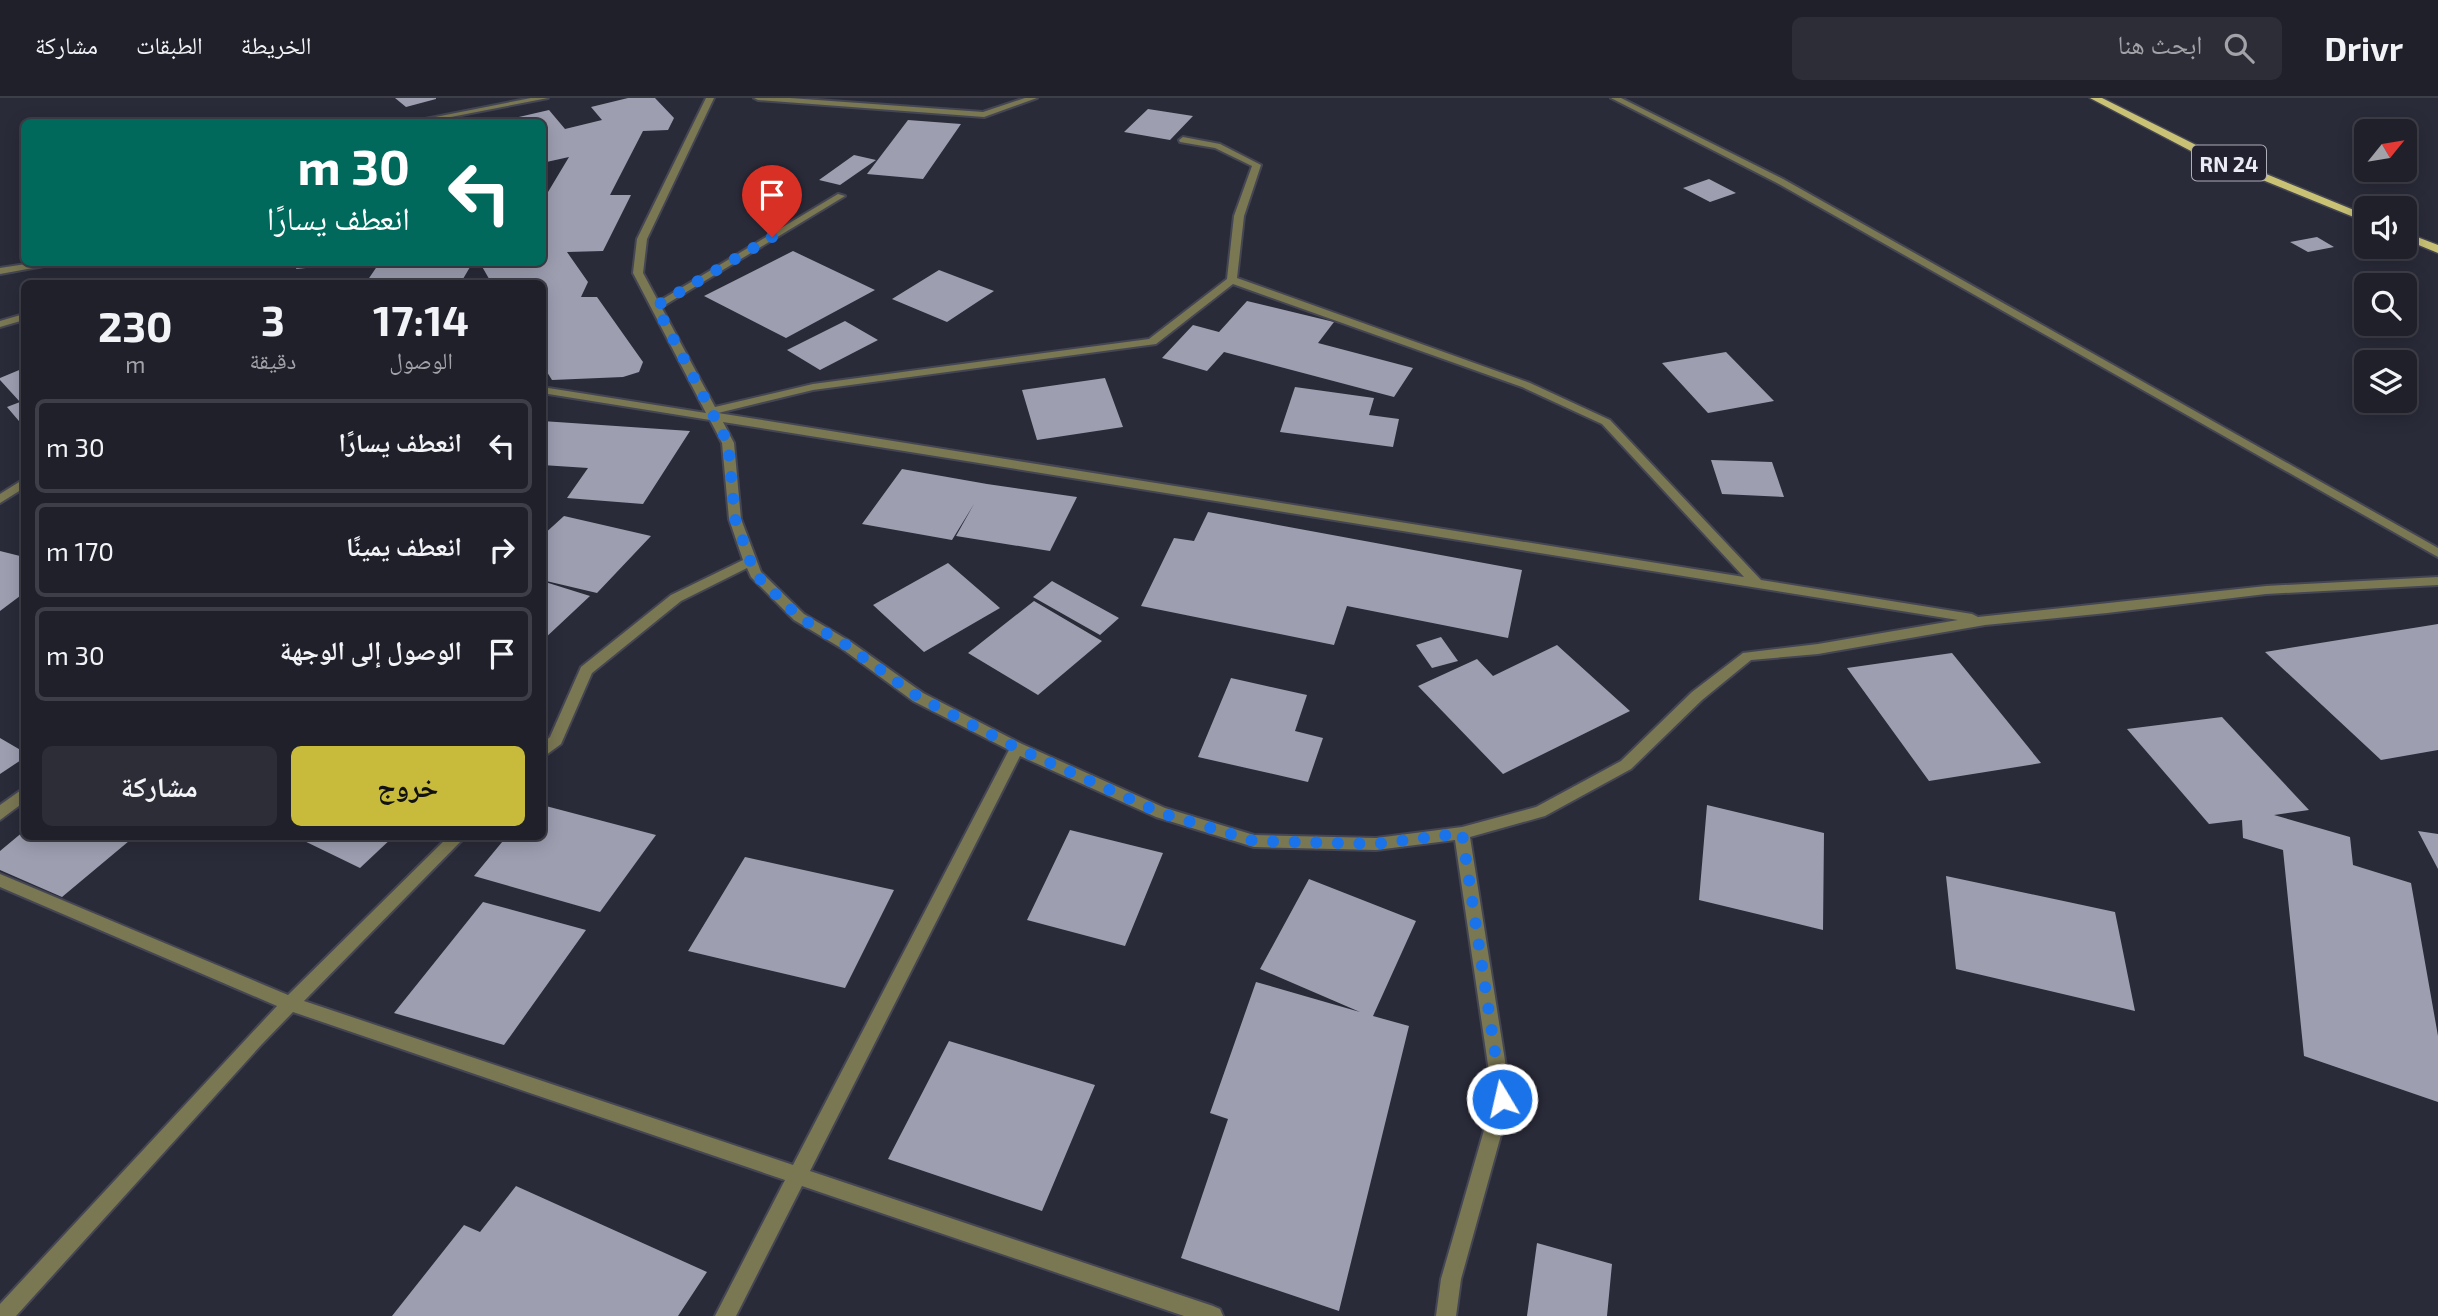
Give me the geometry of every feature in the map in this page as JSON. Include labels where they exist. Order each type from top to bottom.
[{"type":"main road","name":"RN 24","points":[[2095,98],[2122,114],[2267,181],[2354,214]]},
{"type":"main road","points":[[2417,240],[2438,249]]},
{"type":"street","points":[[430,119],[544,98]]},
{"type":"street","points":[[710,98],[642,239],[638,273],[728,443],[735,519],[755,574],[799,617],[846,645],[918,697],[1017,748],[1161,813],[1254,841],[1376,844],[1462,833],[1540,812],[1626,765],[1697,696],[1748,656],[1818,649],[1985,620],[2266,590],[2438,581]]},
{"type":"street","points":[[758,98],[984,115],[1033,98]]},
{"type":"street","points":[[1615,98],[1780,181],[2438,553]]},
{"type":"street","points":[[714,415],[813,387],[1153,342],[1232,280],[1239,216],[1258,165],[1217,146],[1183,140]]},
{"type":"street","points":[[656,306],[841,195]]},
{"type":"street","points":[[0,271],[34,266]]},
{"type":"street","points":[[1232,280],[1526,386],[1606,422],[1758,585]]},
{"type":"street","points":[[0,324],[21,318]]},
{"type":"street","points":[[546,391],[714,415],[1985,620]]},
{"type":"street","points":[[0,499],[21,485]]},
{"type":"street","points":[[546,749],[556,740],[586,670],[676,598],[751,561]]},
{"type":"street","points":[[725,1316],[1017,748]]},
{"type":"street","points":[[0,814],[21,796]]},
{"type":"street","points":[[1447,1316],[1451,1279],[1502,1099],[1462,833]]},
{"type":"street","points":[[3,1316],[291,1004],[455,840]]},
{"type":"street","points":[[0,880],[291,1004],[1213,1316]]},
{"type":"building","points":[[395,98],[436,98],[436,99],[406,107]]},
{"type":"building","points":[[628,98],[655,98],[674,118],[668,130],[643,131],[610,195],[631,195],[603,251],[567,252],[588,282],[581,297],[597,297],[643,362],[639,372],[623,377],[552,380],[546,370],[546,280],[490,280],[482,266],[546,266],[546,195],[569,157],[546,162],[546,119],[510,119],[549,110],[565,129],[602,120],[591,107]]},
{"type":"building","points":[[1148,109],[1193,116],[1170,140],[1124,132]]},
{"type":"building","points":[[908,120],[961,124],[923,179],[867,174]]},
{"type":"building","points":[[854,155],[876,160],[840,185],[819,180]]},
{"type":"building","points":[[1709,179],[1736,193],[1710,202],[1683,188]]},
{"type":"building","points":[[2317,237],[2334,247],[2308,252],[2290,242]]},
{"type":"building","points":[[793,251],[875,290],[786,338],[704,296]]},
{"type":"building","points":[[297,266],[325,266],[296,269]]},
{"type":"building","points":[[377,266],[471,266],[462,280],[368,280]]},
{"type":"building","points":[[939,270],[994,291],[947,322],[892,299]]},
{"type":"building","points":[[1247,301],[1334,322],[1318,343],[1413,368],[1394,397],[1224,352],[1207,371],[1162,358],[1193,325],[1219,332]]},
{"type":"building","points":[[845,321],[878,340],[820,370],[787,350]]},
{"type":"building","points":[[1726,352],[1774,401],[1708,413],[1662,363]]},
{"type":"building","points":[[21,369],[21,423],[7,407],[20,402],[0,378]]},
{"type":"building","points":[[1105,378],[1123,427],[1037,440],[1022,390]]},
{"type":"building","points":[[1295,387],[1374,398],[1369,415],[1399,419],[1393,447],[1280,432]]},
{"type":"building","points":[[546,421],[690,431],[643,504],[567,498],[588,468],[546,465]]},
{"type":"building","points":[[1711,460],[1772,462],[1784,497],[1722,494]]},
{"type":"building","points":[[902,469],[1077,497],[1050,551],[956,536],[974,504],[952,540],[862,524]]},
{"type":"building","points":[[1208,512],[1522,570],[1508,638],[1347,606],[1334,645],[1141,606],[1174,538],[1194,541]]},
{"type":"building","points":[[564,516],[651,536],[597,593],[546,581],[546,532]]},
{"type":"building","points":[[0,551],[21,556],[21,595],[0,611]]},
{"type":"building","points":[[948,563],[1000,608],[924,652],[873,605]]},
{"type":"building","points":[[1052,581],[1119,618],[1100,635],[1033,597]]},
{"type":"building","points":[[546,582],[590,596],[546,637]]},
{"type":"building","points":[[1034,601],[1102,641],[1038,695],[968,653]]},
{"type":"building","points":[[2438,624],[2438,750],[2381,760],[2265,652]]},
{"type":"building","points":[[1441,637],[1458,661],[1432,668],[1416,645]]},
{"type":"building","points":[[1557,645],[1630,711],[1503,774],[1418,686],[1477,659],[1493,676]]},
{"type":"building","points":[[1952,653],[2041,763],[1929,781],[1847,668]]},
{"type":"building","points":[[1231,678],[1307,695],[1295,731],[1323,738],[1308,782],[1198,757]]},
{"type":"building","points":[[2222,717],[2309,810],[2274,815],[2350,837],[2353,865],[2411,883],[2438,1036],[2438,1102],[2304,1056],[2283,850],[2243,838],[2242,820],[2209,824],[2127,729]]},
{"type":"building","points":[[0,738],[21,750],[21,760],[0,774]]},
{"type":"building","points":[[1707,805],[1824,833],[1823,930],[1699,900]]},
{"type":"building","points":[[546,806],[656,835],[600,912],[474,876],[504,840],[546,840]]},
{"type":"building","points":[[1070,830],[1163,853],[1125,946],[1027,920]]},
{"type":"building","points":[[2418,831],[2438,834],[2438,869]]},
{"type":"building","points":[[21,834],[21,840],[130,840],[62,897],[0,870],[0,851]]},
{"type":"building","points":[[302,840],[390,840],[360,868]]},
{"type":"building","points":[[745,857],[894,890],[845,988],[688,951]]},
{"type":"building","points":[[1946,876],[2115,912],[2135,1011],[1956,969]]},
{"type":"building","points":[[1309,879],[1416,921],[1373,1016],[1409,1026],[1339,1311],[1181,1258],[1228,1119],[1210,1113],[1256,982],[1360,1012],[1260,969]]},
{"type":"building","points":[[483,902],[586,930],[504,1045],[394,1013]]},
{"type":"building","points":[[949,1041],[1095,1085],[1042,1211],[888,1159]]},
{"type":"building","points":[[516,1186],[707,1272],[678,1316],[392,1316],[464,1225],[480,1232]]},
{"type":"building","points":[[1537,1243],[1612,1264],[1607,1316],[1527,1316]]},
{"type":"route","points":[[772,237],[656,306],[728,443],[735,519],[755,574],[799,617],[846,645],[918,697],[1017,748],[1161,813],[1254,841],[1376,844],[1462,833],[1502,1099]]}]
